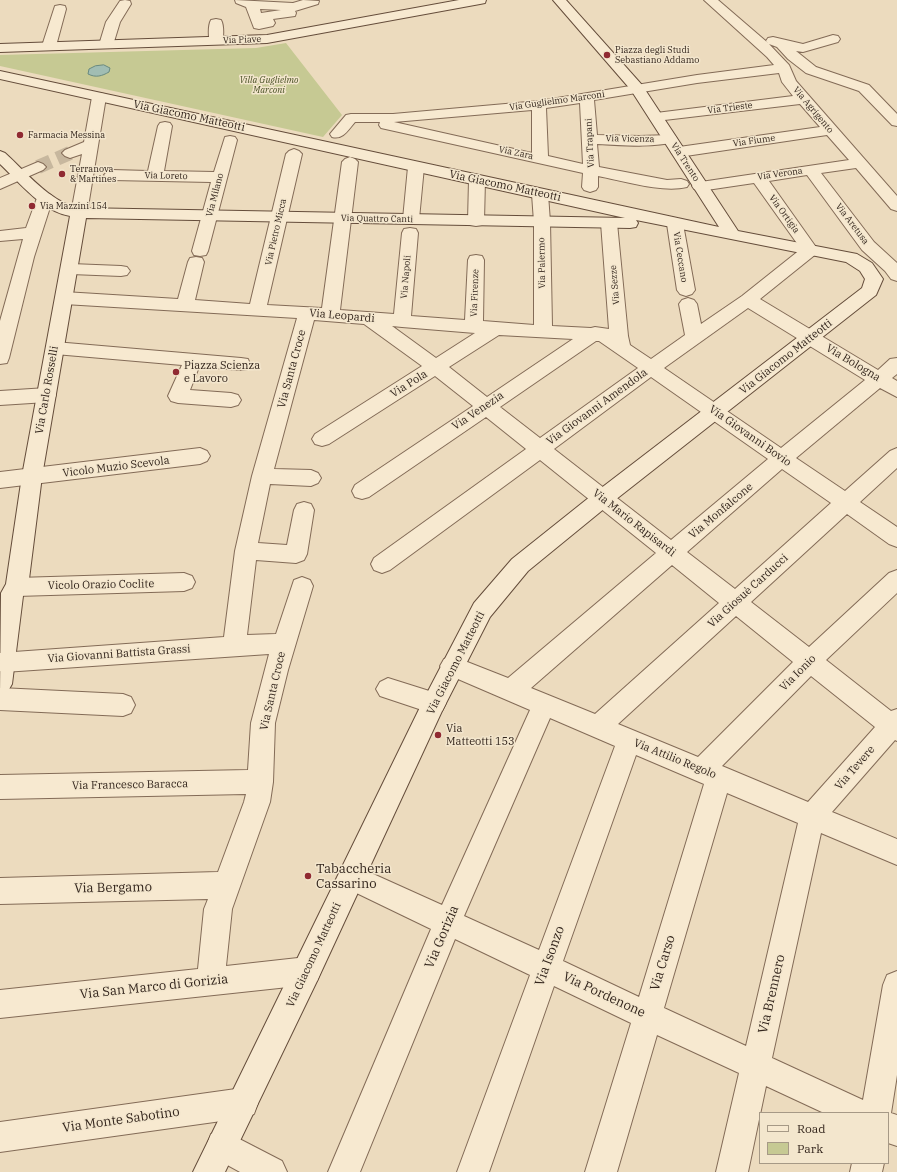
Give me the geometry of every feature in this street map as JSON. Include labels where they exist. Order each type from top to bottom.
[{"type":"street","points":[[247,2],[265,0]]},
{"type":"street","name":"Via Piave","points":[[0,48],[267,39],[480,0]]},
{"type":"street","name":"Via Trento","points":[[559,0],[638,88],[732,235]]},
{"type":"street","name":"Via Agrigento","points":[[710,0],[772,54],[784,68],[789,82],[897,206]]},
{"type":"street","points":[[247,2],[294,7],[313,1]]},
{"type":"street","points":[[247,2],[259,25],[268,24],[266,16],[295,12]]},
{"type":"street","points":[[106,45],[113,22],[125,4]]},
{"type":"street","points":[[50,46],[60,9]]},
{"type":"street","points":[[216,23],[216,41]]},
{"type":"street","points":[[756,39],[803,48],[833,39]]},
{"type":"street","points":[[782,44],[793,56],[811,70],[864,88],[897,122]]},
{"type":"street","name":"Via Guglielmo Marconi","points":[[351,118],[393,118],[539,105],[587,98],[638,88],[784,68]]},
{"type":"street","name":"Via Giacomo Matteotti","points":[[0,75],[675,224],[851,258],[866,267],[874,279],[870,291],[811,338],[714,411],[520,565],[482,610],[434,703],[307,971],[209,1172]]},
{"type":"street","name":"Via Carlo Rosselli","points":[[1,680],[10,591],[47,395],[54,348],[71,268],[99,97]]},
{"type":"street","name":"Via Trapani","points":[[587,98],[591,170],[590,187]]},
{"type":"street","name":"Via Trieste","points":[[656,117],[804,99]]},
{"type":"street","points":[[539,105],[540,158]]},
{"type":"street","points":[[467,143],[489,110]]},
{"type":"street","points":[[337,134],[351,118]]},
{"type":"street","name":"Via Zara","points":[[351,118],[591,170],[667,184],[680,184]]},
{"type":"street","points":[[155,176],[165,126]]},
{"type":"street","name":"Via Fiume","points":[[679,152],[830,130]]},
{"type":"street","name":"Via Vicenza","points":[[589,139],[640,141],[670,139]]},
{"type":"street","name":"Via Milano","points":[[185,305],[230,140]]},
{"type":"street","points":[[70,153],[91,144]]},
{"type":"street","name":"Via Pietro Micca","points":[[257,310],[294,154]]},
{"type":"street","name":"Via Quattro Canti","points":[[0,156],[45,198],[63,210],[80,213],[343,218],[410,226],[476,221],[675,224]]},
{"type":"street","points":[[330,315],[350,162]]},
{"type":"street","name":"Via Verona","points":[[700,186],[859,163]]},
{"type":"street","points":[[0,184],[38,167]]},
{"type":"street","name":"Via Napoli","points":[[402,321],[416,167]]},
{"type":"street","name":"Via Aretusa","points":[[811,170],[868,246],[891,267],[897,275]]},
{"type":"street","name":"Via Loreto","points":[[112,175],[220,177]]},
{"type":"street","name":"Via Ortigia","points":[[758,178],[810,250]]},
{"type":"street","points":[[476,221],[477,180]]},
{"type":"street","name":"Via Palermo","points":[[540,194],[542,222],[543,331]]},
{"type":"street","points":[[0,358],[7,298],[45,198]]},
{"type":"street","name":"Via Sezze","points":[[609,223],[610,338]]},
{"type":"street","name":"Via Ceccano","points":[[675,224],[694,337]]},
{"type":"street","points":[[0,236],[32,233]]},
{"type":"street","name":"Via Giovanni Amendola","points":[[382,564],[540,448],[748,300],[810,250]]},
{"type":"street","name":"Via Firenze","points":[[474,327],[476,260]]},
{"type":"street","points":[[71,268],[122,271]]},
{"type":"street","points":[[874,279],[897,290]]},
{"type":"street","name":"Via Leopardi","points":[[64,298],[307,313],[474,327],[543,331],[610,338]]},
{"type":"street","name":"Via Bologna","points":[[748,300],[897,390]]},
{"type":"street","name":"Via Santa Croce","points":[[211,981],[218,909],[257,802],[260,782],[263,723],[284,643],[234,646],[246,552],[262,476],[307,313]]},
{"type":"street","name":"Via Mario Rapisardi","points":[[370,319],[436,367],[810,661],[895,725]]},
{"type":"street","name":"Via Pola","points":[[322,439],[496,328]]},
{"type":"street","name":"Via Giovanni Bovio","points":[[610,338],[897,538]]},
{"type":"street","name":"Via Venezia","points":[[362,491],[486,406],[610,338]]},
{"type":"street","points":[[54,348],[241,364]]},
{"type":"street","points":[[193,360],[178,396],[231,400]]},
{"type":"street","name":"Via Monfalcone","points":[[510,691],[782,458],[897,364]]},
{"type":"street","points":[[0,398],[47,395]]},
{"type":"street","name":"Vicolo Muzio Scevola","points":[[0,480],[200,456]]},
{"type":"street","name":"Via Giosuè Carducci","points":[[598,727],[897,456]]},
{"type":"street","points":[[262,476],[311,478]]},
{"type":"street","points":[[246,552],[296,554],[304,510]]},
{"type":"street","name":"Via Ionio","points":[[711,774],[810,661],[897,579]]},
{"type":"street","name":"Vicolo Orazio Coclite","points":[[10,591],[184,582]]},
{"type":"street","points":[[284,643],[302,586]]},
{"type":"street","name":"Via Giovanni Battista Grassi","points":[[1,680],[234,646]]},
{"type":"street","name":"Via Attilio Regolo","points":[[452,666],[897,852]]},
{"type":"street","points":[[1,680],[123,705]]},
{"type":"street","points":[[388,689],[434,703]]},
{"type":"street","name":"Via Gorizia","points":[[344,1172],[448,922],[544,704]]},
{"type":"street","name":"Via Tevere","points":[[812,816],[895,725]]},
{"type":"street","name":"Via Isonzo","points":[[473,1172],[629,740]]},
{"type":"street","name":"Via Carso","points":[[601,1172],[648,1015],[711,774]]},
{"type":"street","name":"Via Francesco Baracca","points":[[0,787],[260,782]]},
{"type":"street","name":"Via Brennero","points":[[732,1172],[812,816]]},
{"type":"street","name":"Via Pordenone","points":[[351,877],[855,1112]]},
{"type":"street","name":"Via Bergamo","points":[[0,891],[226,886]]},
{"type":"street","name":"Via San Marco di Gorizia","points":[[0,1004],[307,971]]},
{"type":"street","points":[[876,1112],[897,985]]},
{"type":"street","name":"Via Monte Sabotino","points":[[0,1137],[243,1103]]},
{"type":"street","points":[[222,1145],[270,1172]]},
{"type":"green space","name":"Villa Guglielmo Marconi","points":[[286,43],[342,115],[323,137],[0,66],[0,55],[256,48]]},
{"type":"water","points":[[104,65],[110,68],[109,72],[104,75],[94,76],[88,74],[89,69],[95,66]]},
{"type":"tunnel","points":[[38,167],[70,153]]},
{"type":"place","name":"Piazza degli Studi Sebastiano Addamo","points":[[607,55]]},
{"type":"place","name":"Farmacia Messina","points":[[20,135]]},
{"type":"place","name":"Terranova & Martines","points":[[62,174]]},
{"type":"place","name":"Via Mazzini 154","points":[[32,206]]},
{"type":"place","name":"Piazza Scienza e Lavoro","points":[[176,372]]},
{"type":"place","name":"Via Matteotti 153","points":[[438,735]]},
{"type":"place","name":"Tabaccheria Cassarino","points":[[308,876]]}]
